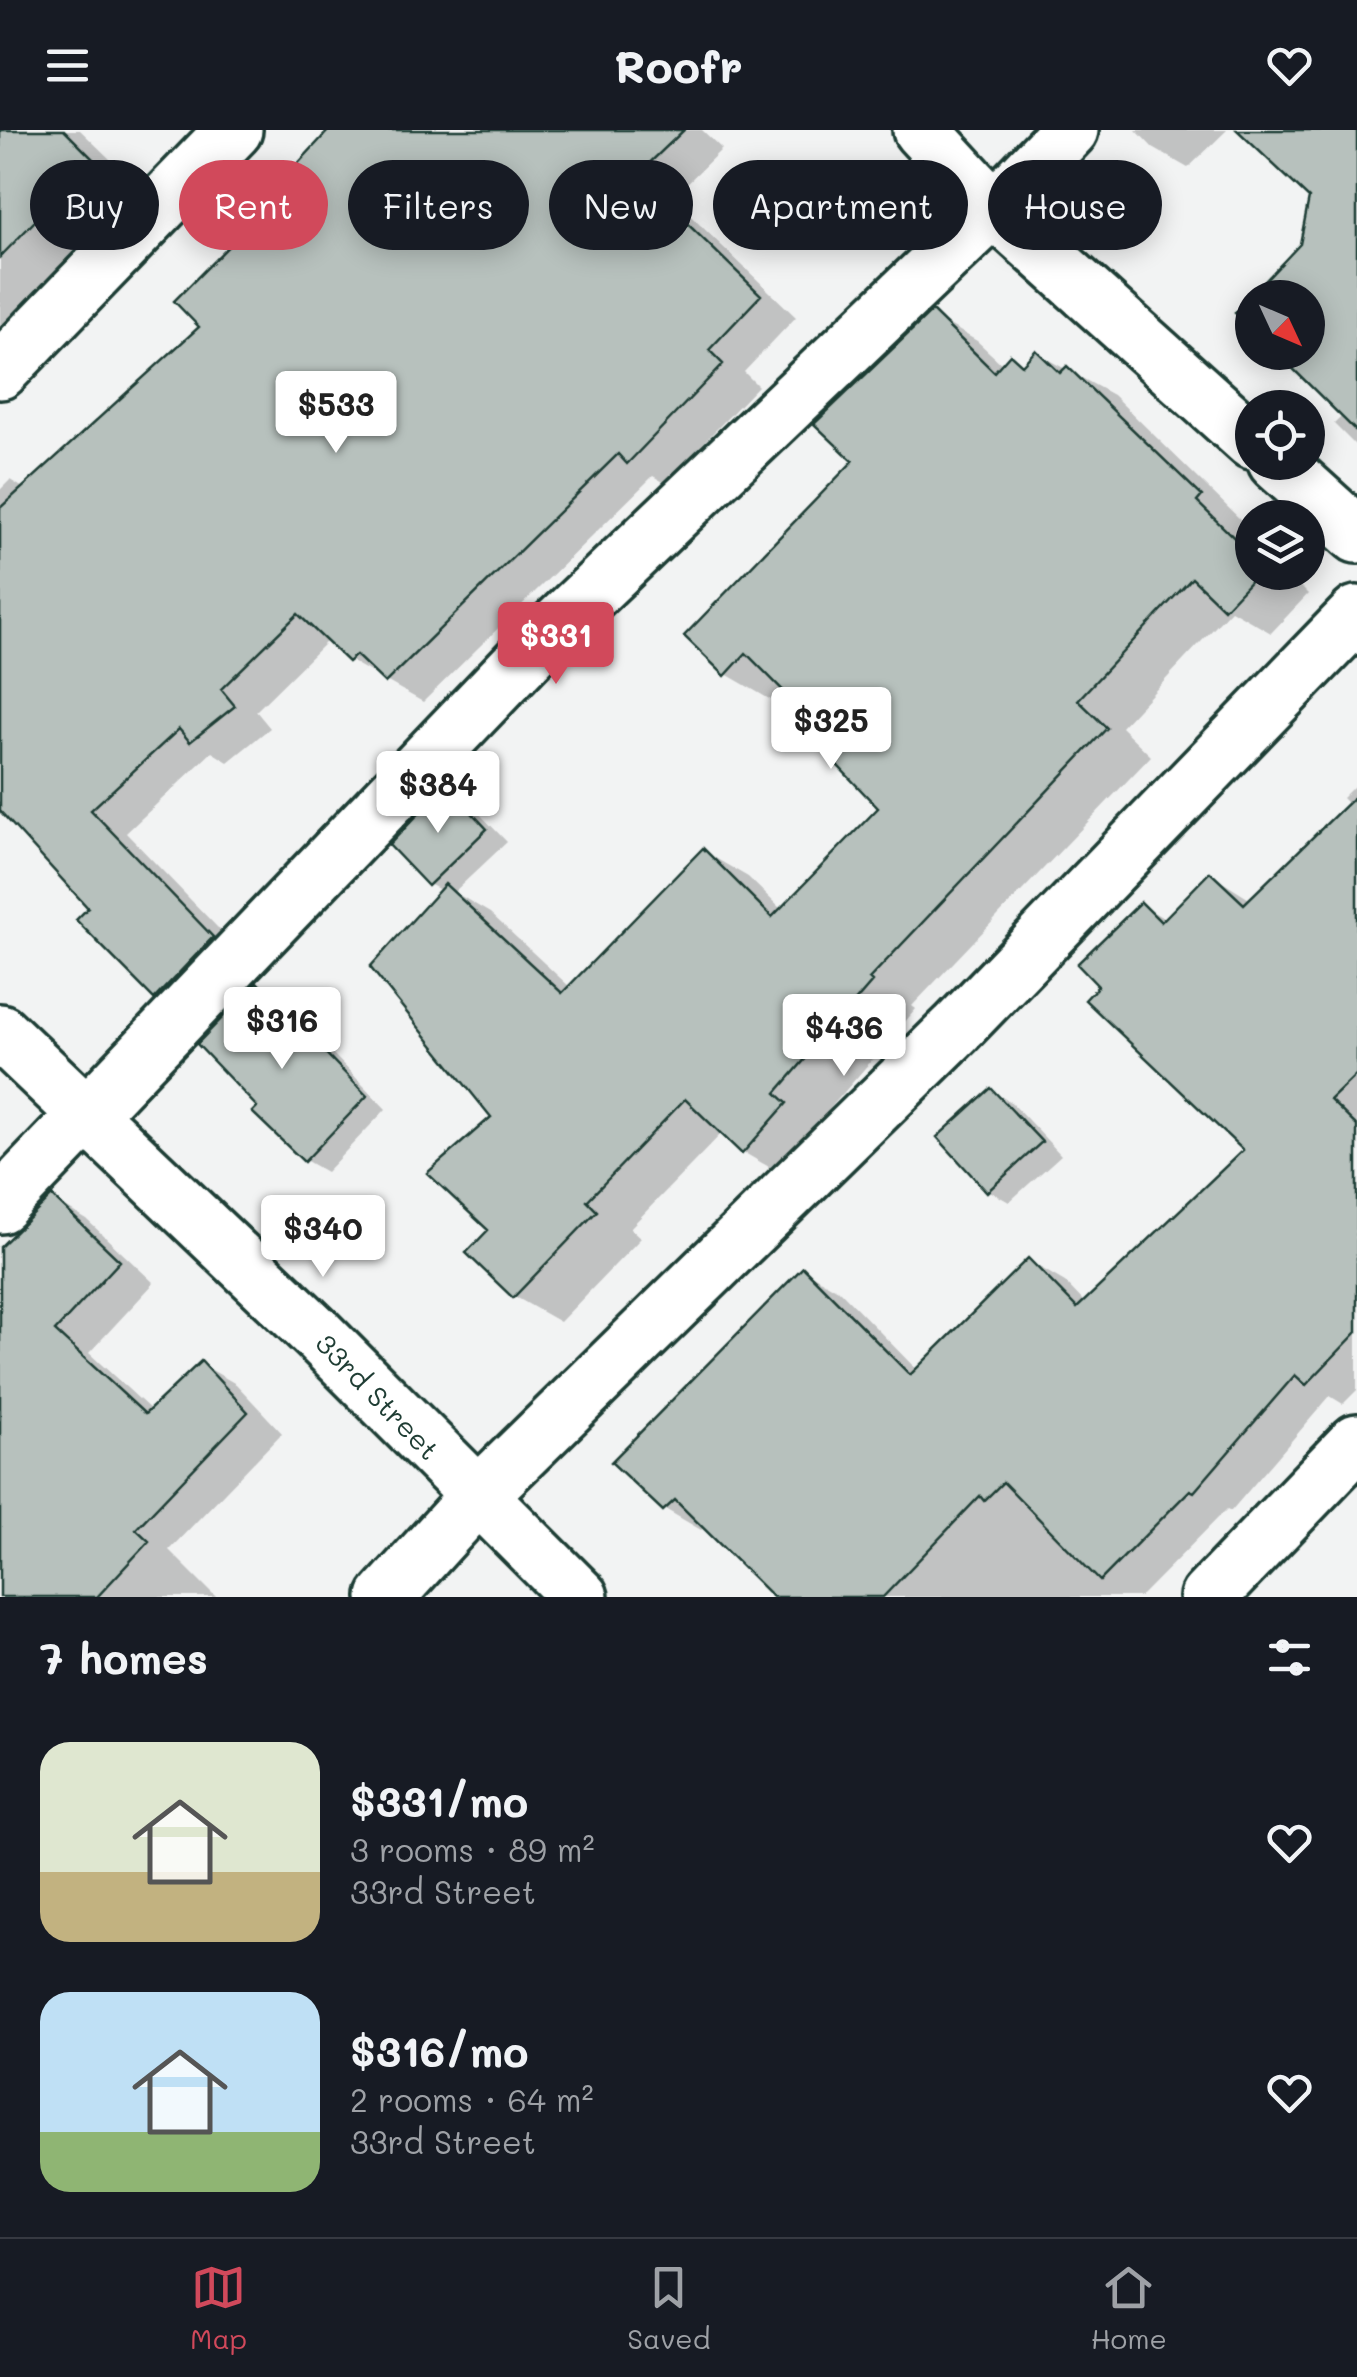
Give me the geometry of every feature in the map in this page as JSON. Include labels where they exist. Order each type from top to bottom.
[{"type":"street","points":[[920,130],[988,203]]},
{"type":"street","points":[[1041,160],[1070,130]]},
{"type":"street","points":[[0,371],[209,139]]},
{"type":"street","points":[[0,1205],[539,643],[988,215]]},
{"type":"street","points":[[1039,250],[1235,427]]},
{"type":"street","points":[[1296,480],[1357,535]]},
{"type":"street","points":[[386,1597],[477,1498],[956,1029],[1357,614]]},
{"type":"street","name":"33rd Street","points":[[0,1032],[318,1334],[477,1498],[580,1597]]},
{"type":"street","points":[[1208,1597],[1357,1442]]},
{"type":"building","points":[[0,130],[64,130],[94,160],[30,160],[30,226],[0,257]]},
{"type":"building","points":[[329,130],[684,130],[653,160],[549,160],[549,250],[693,250],[693,229],[761,295],[709,350],[723,364],[627,464],[618,454],[385,683],[356,655],[348,662],[298,614],[221,689],[235,706],[190,742],[179,729],[91,810],[213,937],[154,999],[76,920],[88,908],[0,811],[0,508],[199,327],[174,301],[225,250],[328,250],[328,160],[301,160]]},
{"type":"building","points":[[1237,130],[1357,130],[1357,432],[1325,400],[1325,390],[1314,390],[1294,370],[1325,370],[1325,280],[1266,280],[1300,244],[1309,198]]},
{"type":"building","points":[[932,311],[994,372],[1010,354],[1022,365],[1036,350],[1060,373],[1067,366],[1202,496],[1197,502],[1235,539],[1235,590],[1242,590],[1224,609],[1192,578],[1078,700],[1107,728],[869,979],[872,982],[776,1093],[787,1103],[742,1154],[685,1099],[587,1201],[597,1211],[513,1298],[466,1253],[488,1230],[427,1173],[491,1117],[370,967],[445,884],[562,993],[703,848],[772,917],[878,808],[820,747],[830,738],[746,653],[725,676],[684,636],[853,461],[814,424]]},
{"type":"building","points":[[446,785],[487,829],[428,886],[389,845]]},
{"type":"building","points":[[1357,794],[1357,1074],[1330,1100],[1357,1126],[1357,1332],[1306,1385],[1295,1375],[1194,1492],[1190,1490],[1100,1581],[1003,1482],[984,1501],[980,1496],[883,1597],[773,1597],[675,1500],[663,1511],[611,1462],[803,1267],[910,1375],[1028,1258],[1077,1308],[1243,1150],[1085,1000],[1098,986],[1077,964],[1141,902],[1161,922],[1210,872],[1244,904]]},
{"type":"building","points":[[257,982],[367,1096],[304,1162],[252,1112],[257,1107],[197,1044]]},
{"type":"building","points":[[991,1088],[1042,1142],[987,1192],[937,1137]]},
{"type":"building","points":[[52,1196],[120,1261],[55,1331],[145,1414],[201,1361],[248,1412],[136,1529],[149,1541],[97,1597],[0,1597],[0,1247]]}]
